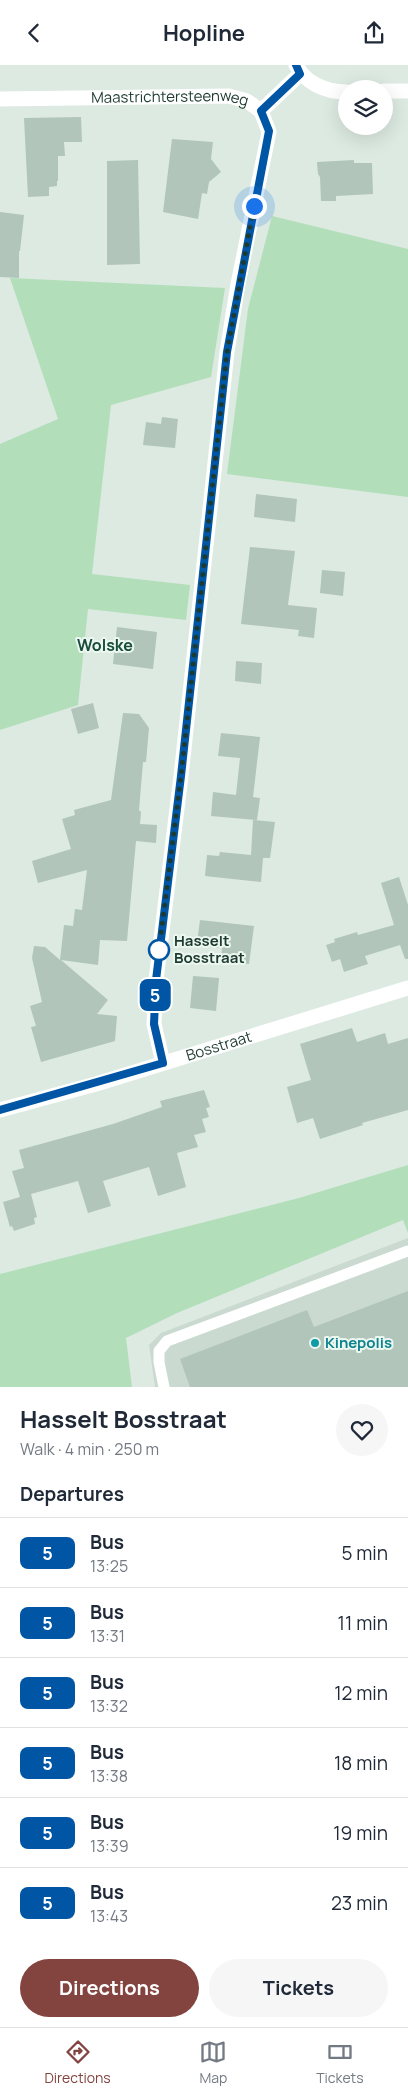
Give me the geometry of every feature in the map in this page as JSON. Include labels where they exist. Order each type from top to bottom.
[{"type":"street","name":"Maastrichtersteenweg","points":[[0,99],[229,96],[247,101],[261,111],[298,69],[321,88],[338,91]]},
{"type":"street","points":[[393,91],[408,91]]},
{"type":"street","points":[[163,1063],[154,1024],[156,980],[181,776],[227,352],[269,131],[261,111]]},
{"type":"street","name":"Bosstraat","points":[[0,1110],[163,1063],[408,988]]},
{"type":"lane","points":[[164,1387],[159,1362],[159,1351],[167,1341],[408,1251]]},
{"type":"shaded area","points":[[408,1238],[408,1387],[155,1387],[149,1345],[161,1333]]},
{"type":"green space","points":[[272,216],[408,249],[408,497],[227,474],[248,309]]},
{"type":"green space","points":[[10,278],[225,288],[211,377],[111,405],[92,574],[190,585],[186,620],[88,609],[78,705],[0,730],[0,444],[58,419]]},
{"type":"green space","points":[[408,1165],[408,1233],[403,1220],[177,1313],[126,1338],[132,1387],[0,1387],[0,1274],[299,1198]]},
{"type":"building","points":[[81,117],[82,142],[64,142],[65,156],[58,156],[57,186],[49,187],[49,196],[28,197],[24,118]]},
{"type":"building","points":[[172,139],[213,142],[211,159],[221,172],[209,182],[207,194],[202,193],[198,219],[163,212]]},
{"type":"building","points":[[138,160],[140,264],[107,265],[107,161]]},
{"type":"building","points":[[354,160],[354,163],[372,163],[373,194],[336,196],[336,201],[321,201],[317,162]]},
{"type":"building","points":[[0,212],[24,215],[19,251],[19,278],[0,277]]},
{"type":"building","points":[[162,417],[178,419],[175,448],[143,445],[146,422],[161,424]]},
{"type":"building","points":[[256,494],[297,499],[295,522],[254,517]]},
{"type":"building","points":[[250,547],[295,551],[288,605],[317,608],[314,638],[298,636],[299,630],[241,624]]},
{"type":"building","points":[[322,570],[345,572],[343,596],[320,593]]},
{"type":"building","points":[[117,627],[157,632],[153,669],[113,664]]},
{"type":"building","points":[[236,661],[262,663],[261,684],[235,681]]},
{"type":"building","points":[[93,703],[99,728],[78,734],[71,709]]},
{"type":"building","points":[[123,713],[139,714],[149,728],[146,762],[143,762],[139,810],[141,812],[140,824],[157,825],[156,843],[136,841],[127,941],[100,940],[98,965],[61,960],[108,1000],[97,1014],[117,1016],[115,1041],[41,1062],[31,1027],[36,1026],[30,1006],[42,1002],[32,958],[34,946],[45,947],[60,960],[64,925],[73,926],[75,909],[82,910],[87,870],[38,883],[32,861],[71,849],[62,819],[75,815],[74,810],[111,800]]},
{"type":"building","points":[[221,733],[260,737],[253,797],[260,798],[257,820],[211,816],[213,792],[236,795],[240,758],[218,756]]},
{"type":"building","points":[[253,820],[275,822],[270,858],[263,858],[261,882],[205,876],[207,855],[219,856],[220,852],[251,855]]},
{"type":"building","points":[[399,877],[408,905],[408,959],[405,959],[400,945],[365,956],[368,964],[344,972],[340,959],[332,962],[326,945],[335,942],[334,939],[357,932],[358,935],[394,925],[381,883]]},
{"type":"building","points":[[200,920],[254,926],[249,964],[221,962],[222,948],[209,947],[210,944],[197,943]]},
{"type":"building","points":[[193,976],[219,978],[216,1011],[190,1008]]},
{"type":"building","points":[[352,1028],[357,1042],[385,1033],[388,1044],[408,1038],[408,1110],[362,1123],[363,1125],[320,1139],[313,1118],[297,1123],[287,1087],[311,1080],[300,1044]]},
{"type":"building","points":[[204,1090],[210,1107],[206,1108],[209,1117],[202,1119],[206,1132],[194,1135],[198,1147],[177,1153],[186,1187],[158,1196],[149,1167],[103,1181],[111,1206],[88,1213],[78,1181],[31,1194],[37,1217],[34,1218],[35,1224],[14,1231],[12,1226],[10,1227],[3,1202],[20,1197],[12,1171],[24,1168],[19,1150],[113,1124],[162,1107],[160,1101]]},
{"type":"building","name":"Kinepolis","points":[[408,1291],[408,1387],[190,1387],[180,1359],[307,1310],[314,1327]]},
{"type":"bus line","name":"5","points":[[0,1110],[96,1084],[163,1063],[154,1024],[156,980],[181,776],[227,352],[238,284],[269,131],[261,111],[300,74],[296,65]]},
{"type":"place","name":"Hasselt Bosstraat","points":[[159,950]]},
{"type":"place","name":"Kinepolis","points":[[315,1343]]},
{"type":"district","name":"Wolske","points":[[105,645]]},
{"type":"route","points":[[159,950],[181,776],[227,352],[238,284],[254,206]]}]
